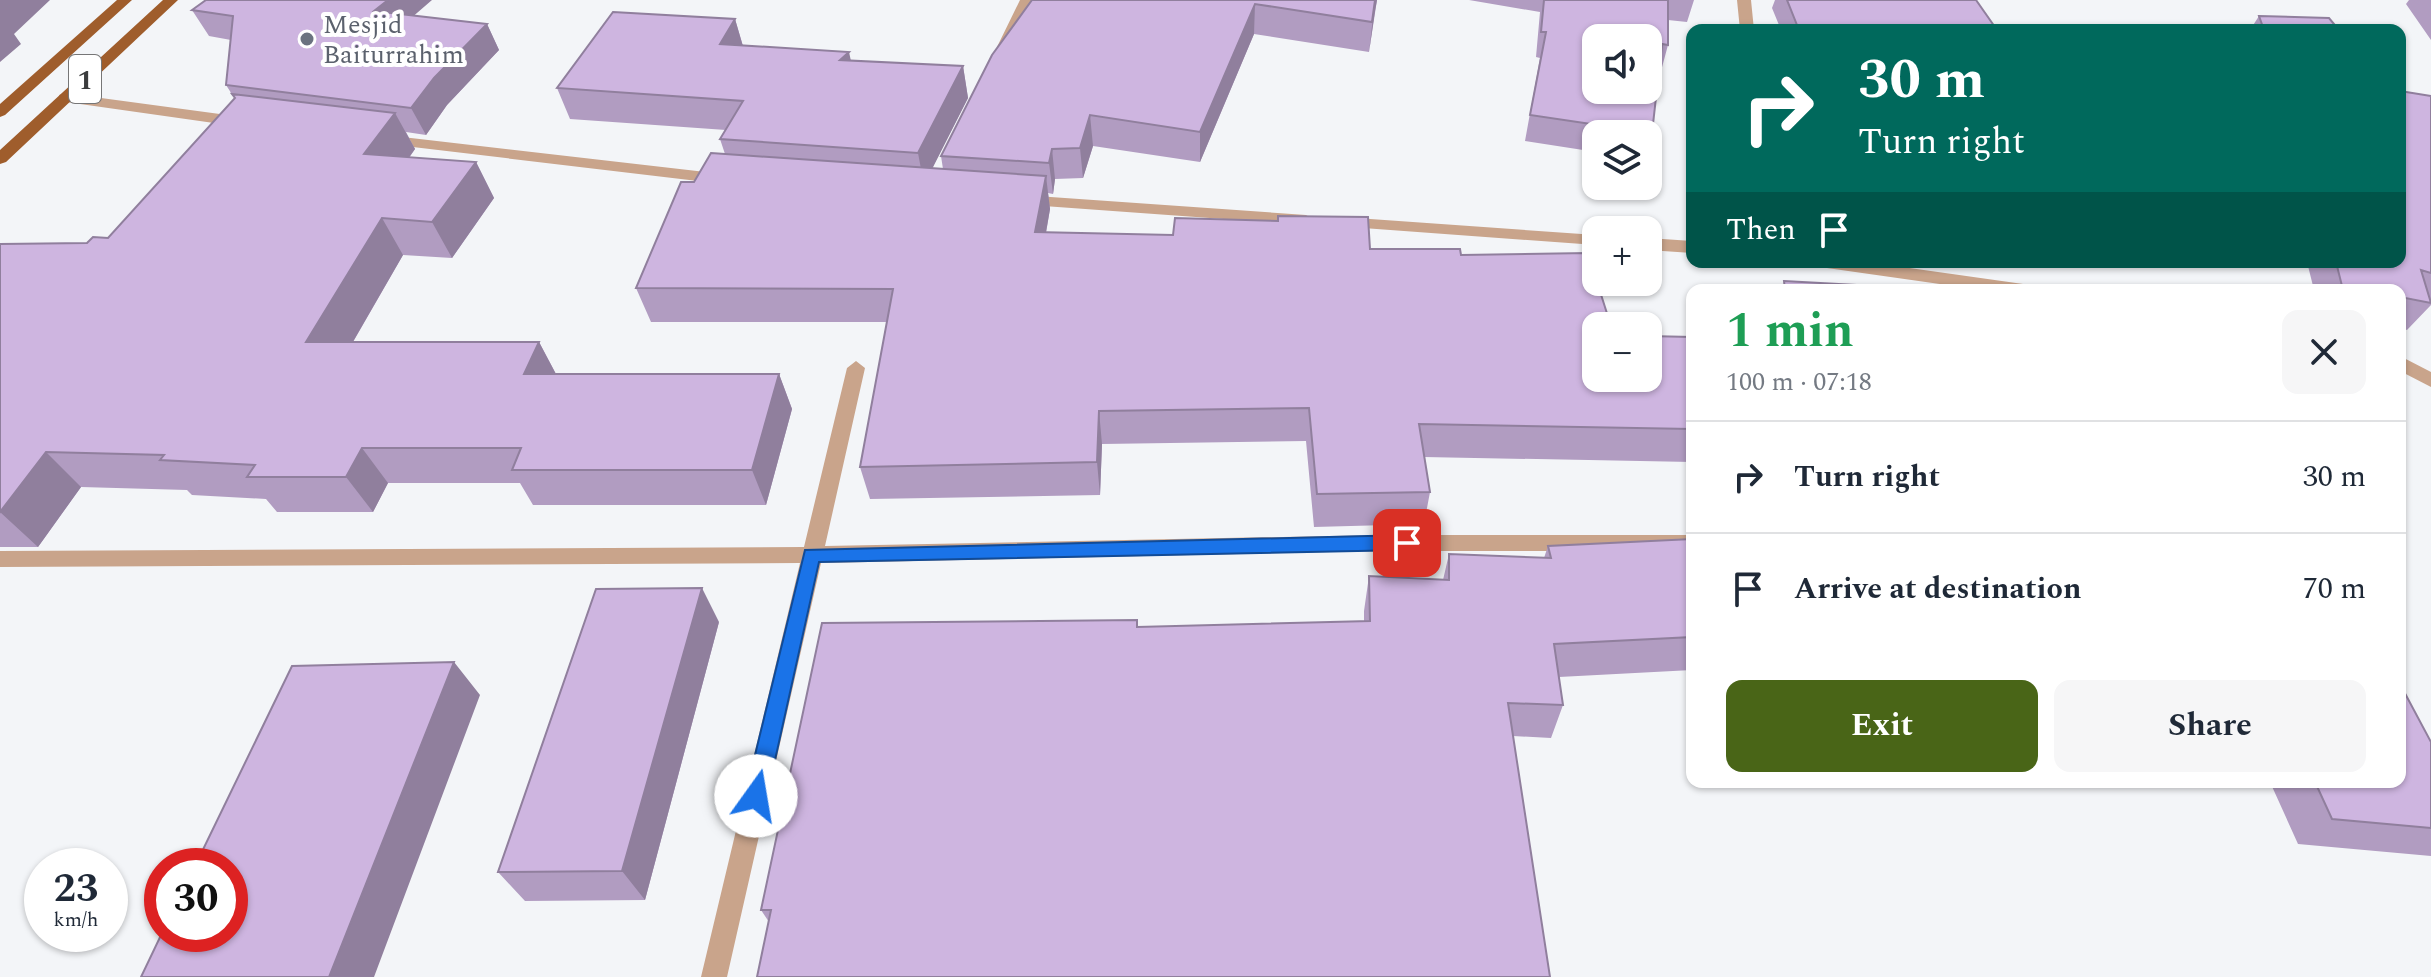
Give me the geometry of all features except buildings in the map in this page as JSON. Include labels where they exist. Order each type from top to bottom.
[{"type":"main road","name":"1","points":[[0,112],[125,0]]},
{"type":"main road","name":"1","points":[[3,154],[171,0]]},
{"type":"street","points":[[1000,55],[1027,0]]},
{"type":"street","points":[[1744,0],[1746,24]]},
{"type":"street","points":[[64,98],[266,125]]},
{"type":"street","points":[[375,139],[734,180]]},
{"type":"street","points":[[1011,199],[1582,239]]},
{"type":"street","points":[[1662,245],[1686,247]]},
{"type":"street","points":[[1869,268],[1981,284]]},
{"type":"street","points":[[2406,366],[2431,380]]},
{"type":"street","points":[[714,977],[856,368]]},
{"type":"street","points":[[0,559],[812,555],[1379,543],[1686,543]]},
{"type":"place","name":"Mesjid Baiturrahim","points":[[307,39]]},
{"type":"route","points":[[756,796],[812,555],[1407,543]]}]
